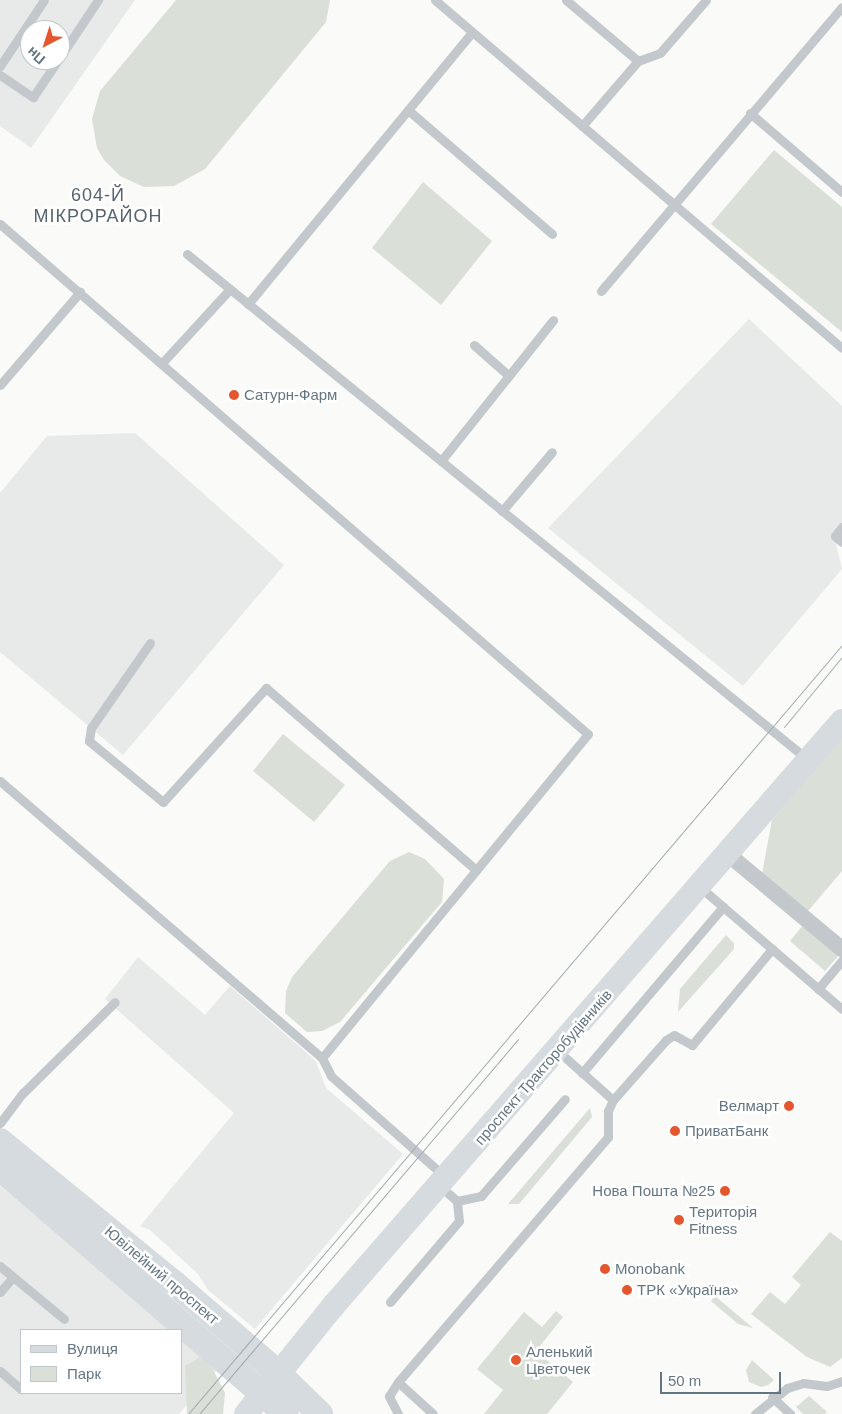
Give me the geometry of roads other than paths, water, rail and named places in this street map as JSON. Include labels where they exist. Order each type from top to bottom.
[{"type":"main road","name":"проспект Тракторобудівників","points":[[246,1414],[270,1382],[448,1188],[558,1051],[842,722]]},
{"type":"main road","name":"Ювілейний проспект","points":[[0,1141],[270,1382],[286,1414]]},
{"type":"main road","name":"Ювілейний проспект","points":[[0,1168],[270,1382],[320,1414]]},
{"type":"street","points":[[729,855],[842,949]]},
{"type":"lane","points":[[0,66],[44,0]]},
{"type":"lane","points":[[70,42],[98,0]]},
{"type":"lane","points":[[435,0],[842,348]]},
{"type":"lane","points":[[566,0],[638,61]]},
{"type":"lane","points":[[582,126],[638,61],[660,53],[706,0]]},
{"type":"lane","points":[[601,291],[673,203],[842,7]]},
{"type":"lane","points":[[248,304],[472,32]]},
{"type":"lane","points":[[0,75],[33,98],[51,70]]},
{"type":"lane","points":[[408,110],[552,234]]},
{"type":"lane","points":[[750,114],[842,192]]},
{"type":"lane","points":[[0,224],[588,734],[322,1058]]},
{"type":"lane","points":[[186,254],[809,761]]},
{"type":"lane","points":[[162,363],[230,289]]},
{"type":"lane","points":[[0,385],[80,292]]},
{"type":"lane","points":[[441,461],[553,320]]},
{"type":"lane","points":[[474,345],[508,375]]},
{"type":"lane","points":[[502,511],[552,452]]},
{"type":"lane","points":[[842,527],[835,536],[842,542]]},
{"type":"lane","points":[[150,643],[91,728],[89,741],[163,802],[266,688],[476,870]]},
{"type":"lane","points":[[0,781],[322,1058],[331,1076],[448,1188],[459,1221],[390,1302]]},
{"type":"lane","points":[[700,887],[842,1009]]},
{"type":"lane","points":[[582,1073],[723,907]]},
{"type":"lane","points":[[398,1414],[389,1396],[398,1382],[604,1142],[609,1130],[608,1110],[613,1100],[666,1040],[674,1035],[692,1045],[772,949]]},
{"type":"lane","points":[[818,989],[842,960]]},
{"type":"lane","points":[[0,1123],[23,1093],[115,1002]]},
{"type":"lane","points":[[558,1051],[613,1100]]},
{"type":"lane","points":[[448,1188],[481,1196],[565,1099]]},
{"type":"lane","points":[[0,1266],[64,1319]]},
{"type":"lane","points":[[0,1292],[13,1276]]},
{"type":"lane","points":[[0,1371],[20,1388]]},
{"type":"lane","points":[[755,1414],[772,1397],[796,1385],[827,1386],[842,1381]]},
{"type":"lane","points":[[398,1382],[433,1414]]},
{"type":"lane","points":[[772,1397],[790,1414]]},
{"type":"tram line","points":[[188,1414],[842,645]]},
{"type":"tram line","points":[[784,727],[842,657]]},
{"type":"tram line","points":[[199,1414],[518,1039]]},
{"type":"place","name":"Сатурн-Фарм","points":[[234,395]]},
{"type":"place","name":"Велмарт","points":[[789,1106]]},
{"type":"place","name":"ПриватБанк","points":[[675,1131]]},
{"type":"place","name":"Нова Пошта №25","points":[[725,1191]]},
{"type":"place","name":"Територія Fitness","points":[[679,1220]]},
{"type":"place","name":"Monobank","points":[[605,1269]]},
{"type":"place","name":"ТРК «Україна»","points":[[627,1290]]},
{"type":"place","name":"Аленький Цветочек","points":[[516,1360]]},
{"type":"district","name":"604-Й МІКРОРАЙОН","points":[[98,206]]}]
